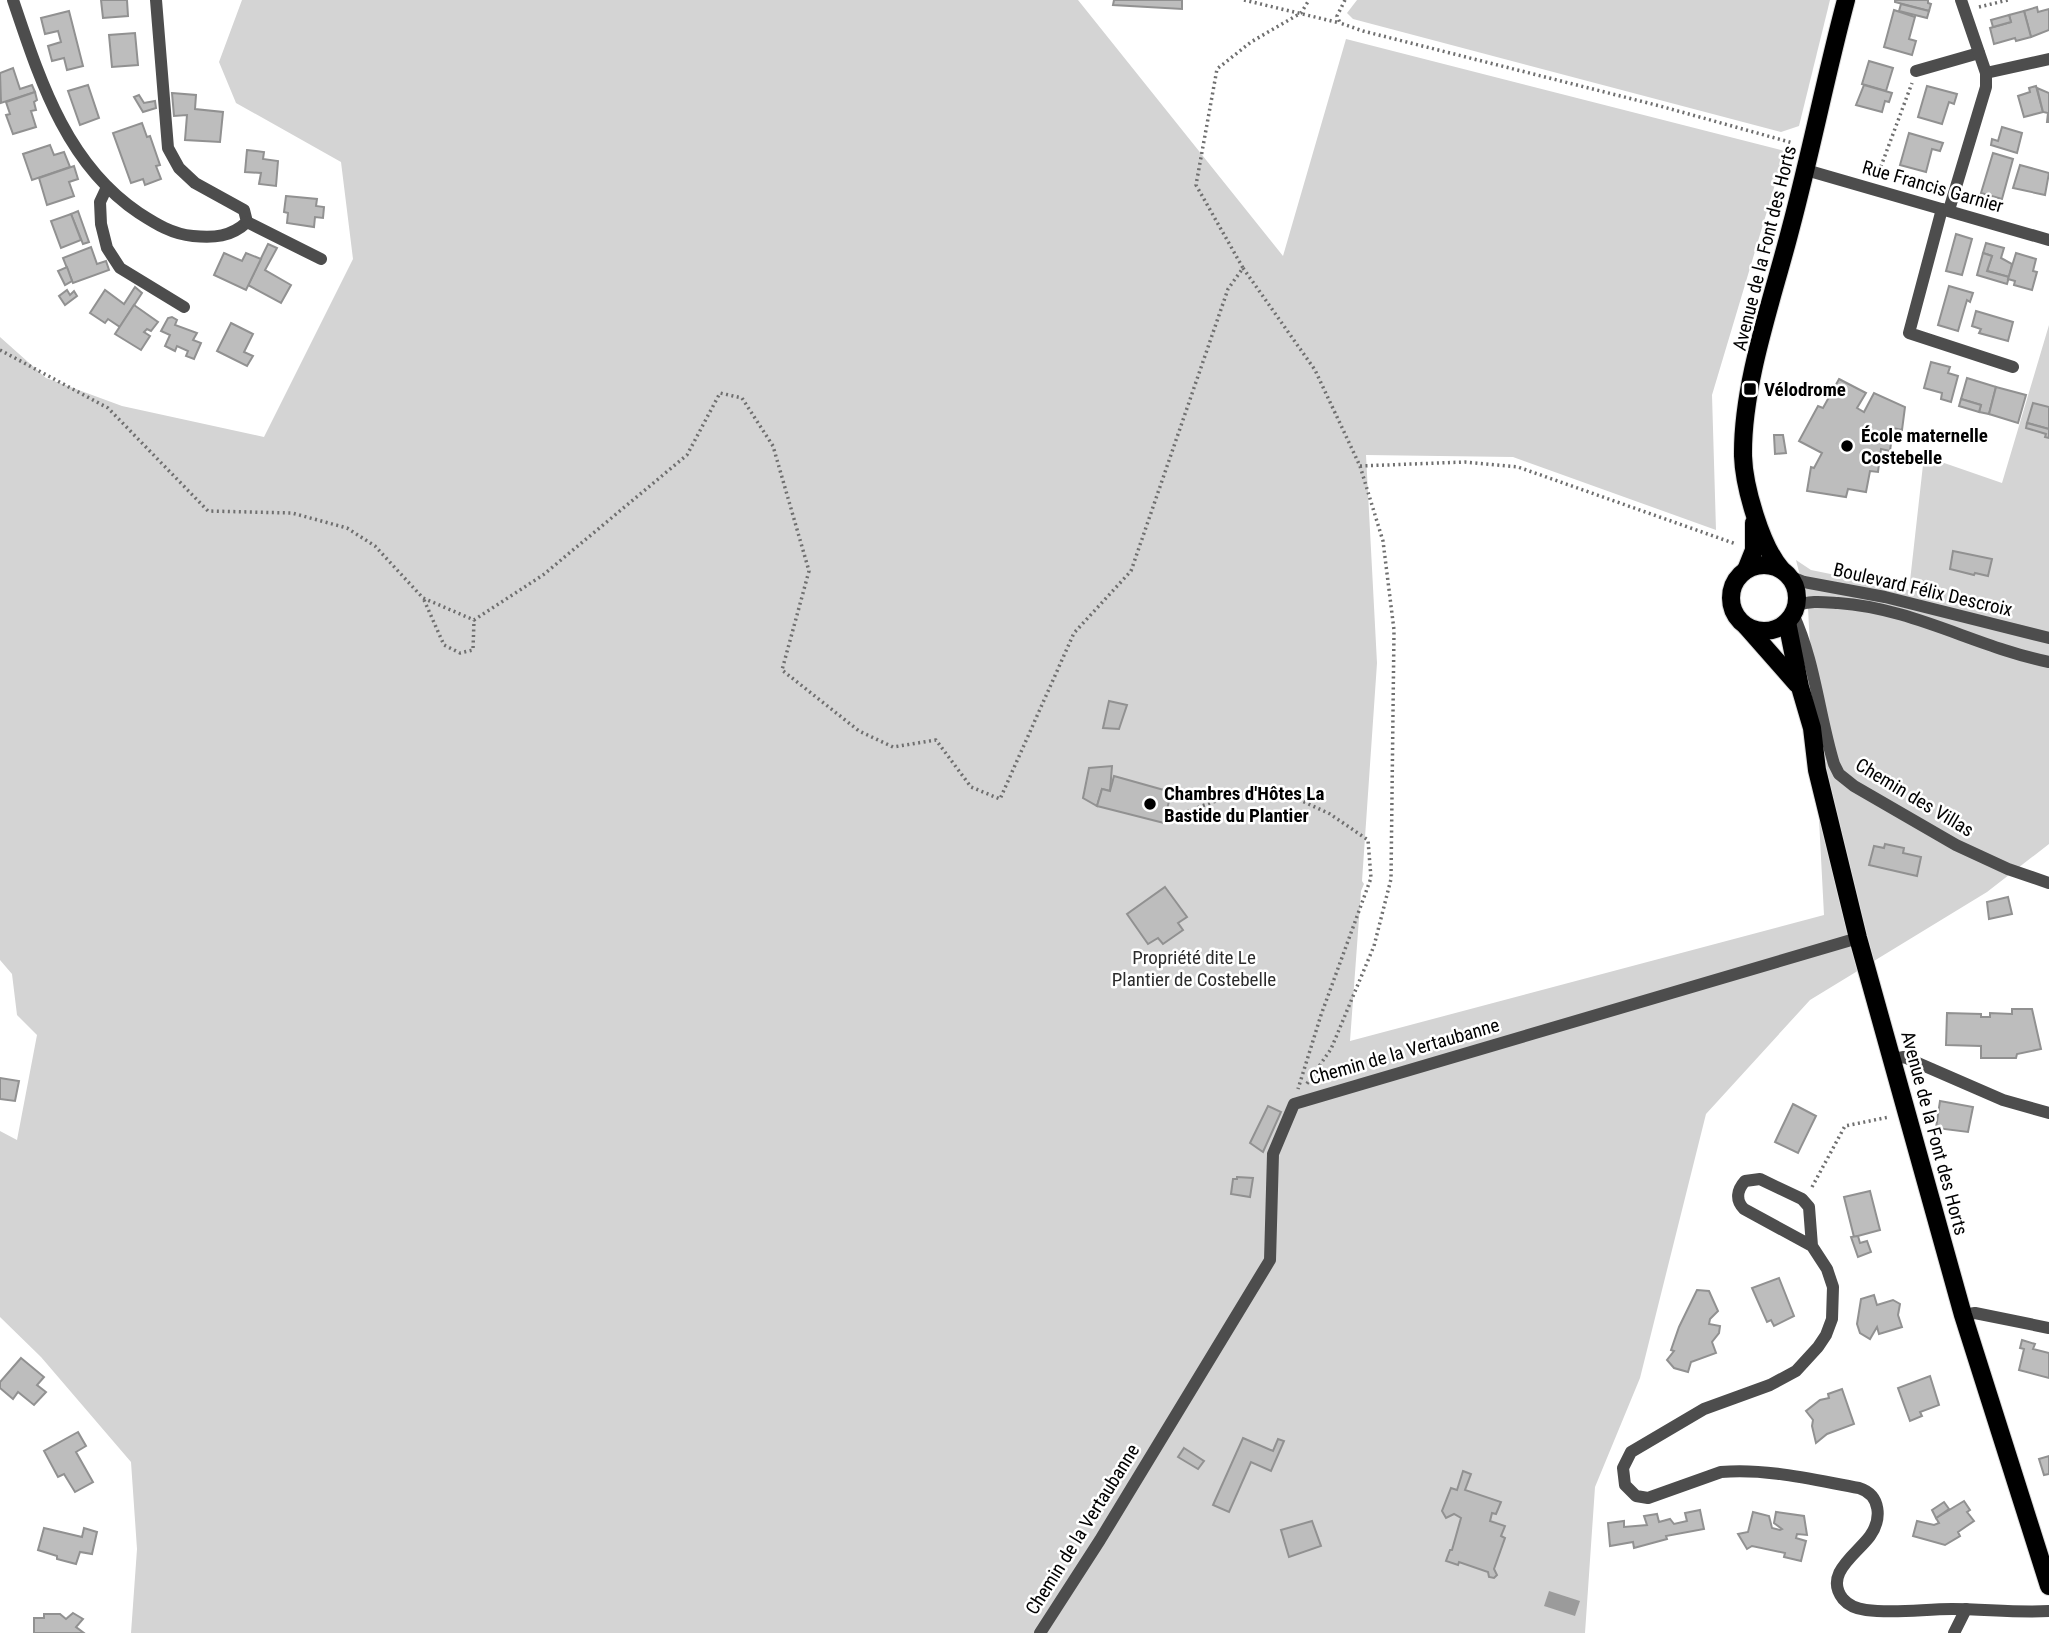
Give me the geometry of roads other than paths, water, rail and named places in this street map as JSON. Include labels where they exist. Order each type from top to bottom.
[{"type":"main road","name":"Avenue de la Font des Horts","points":[[1785,573],[1772,557],[1745,484],[1743,454],[1750,389],[1846,0]]},
{"type":"main road","name":"Avenue de la Font des Horts","points":[[1746,570],[1754,550],[1754,509]]},
{"type":"main road","points":[[1768,565],[1785,573],[1795,587],[1792,614],[1767,631],[1746,626],[1734,612],[1731,593],[1734,584],[1746,570],[1768,565]]},
{"type":"main road","name":"Avenue de la Font des Horts","points":[[1792,614],[1800,687],[1811,728],[1817,770],[1858,938],[1963,1315],[2049,1586]]},
{"type":"main road","name":"Avenue de la Font des Horts","points":[[1746,626],[1800,687]]},
{"type":"street","points":[[13,0],[65,132],[78,154],[107,187],[163,229],[184,236],[222,237],[236,232],[247,222]]},
{"type":"street","points":[[156,0],[168,148],[179,168],[195,183],[244,210],[247,222],[321,259]]},
{"type":"street","points":[[1963,6],[1986,73],[1986,87],[1909,332],[2013,367]]},
{"type":"street","points":[[1916,71],[1979,53]]},
{"type":"street","points":[[1986,73],[2049,59]]},
{"type":"street","name":"Rue Francis Garnier","points":[[1806,170],[2049,240]]},
{"type":"street","points":[[107,187],[100,201],[101,224],[113,258],[120,268],[184,307]]},
{"type":"street","name":"Boulevard Félix Descroix","points":[[1785,573],[1804,582],[1885,597],[2049,638]]},
{"type":"street","name":"Boulevard Félix Descroix","points":[[1792,614],[1812,602],[1869,605],[1916,618],[2026,657],[2049,662]]},
{"type":"street","name":"Chemin des Villas","points":[[1792,614],[1801,632],[1832,757],[1839,774],[1854,786],[1956,845],[2008,869],[2049,883]]},
{"type":"street","name":"Chemin de la Vertaubanne","points":[[1040,1633],[1100,1540],[1270,1260],[1273,1154],[1293,1104],[1858,938]]},
{"type":"street","points":[[1893,1059],[1904,1057],[2003,1100],[2049,1113]]},
{"type":"street","points":[[1812,1246],[1809,1207],[1804,1202],[1760,1179],[1745,1181],[1741,1185],[1737,1197],[1738,1203],[1744,1209],[1812,1246],[1827,1269],[1833,1287],[1832,1318],[1826,1335],[1796,1371],[1770,1385],[1704,1409],[1639,1446],[1626,1459],[1623,1468],[1625,1485],[1636,1496],[1648,1498],[1721,1472],[1734,1471],[1781,1474],[1867,1491],[1877,1504],[1875,1528],[1839,1572],[1839,1591],[1842,1598],[1857,1609],[2049,1611]]},
{"type":"street","points":[[1963,1315],[1975,1313],[2049,1328]]},
{"type":"street","points":[[1954,1633],[1966,1609]]},
{"type":"place","name":"Vélodrome","points":[[1750,389]]},
{"type":"place","name":"École maternelle Costebelle","points":[[1847,446]]},
{"type":"place","name":"Chambres d'Hôtes La Bastide du Plantier","points":[[1150,804]]},
{"type":"park label","name":"Propriété dite Le Plantier de Costebelle","points":[[1194,968]]}]
